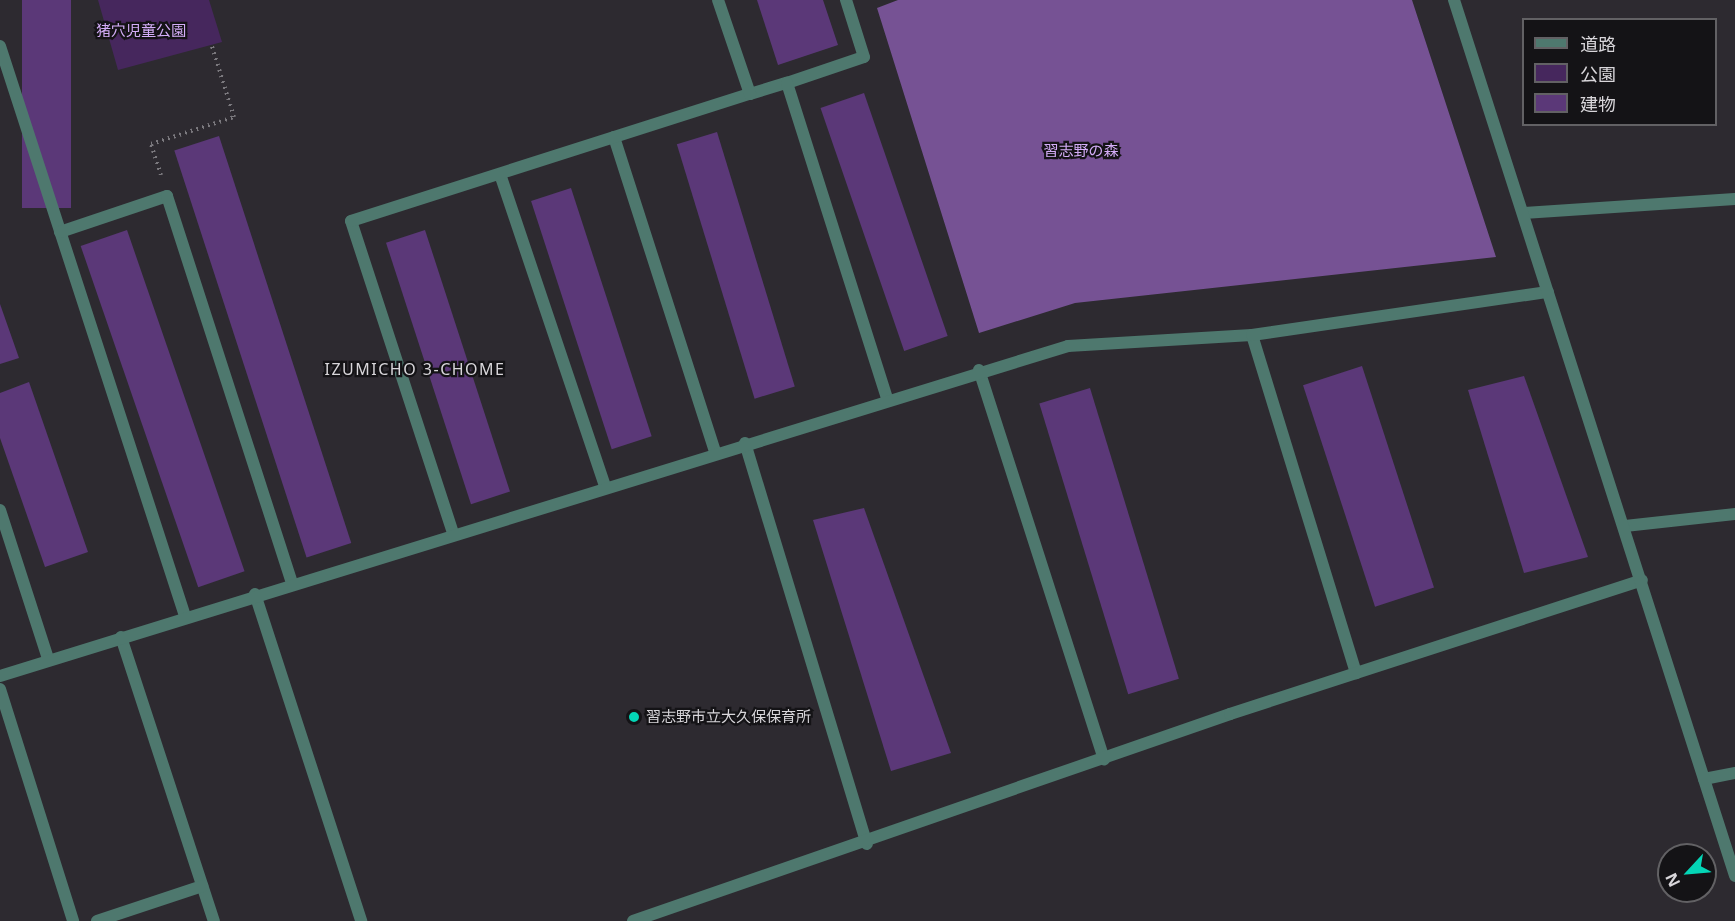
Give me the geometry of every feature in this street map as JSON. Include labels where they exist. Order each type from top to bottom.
[{"type":"street","points":[[718,0],[750,94]]},
{"type":"street","points":[[453,533],[351,221],[864,57],[846,0]]},
{"type":"street","points":[[1454,0],[1625,526],[1735,876]]},
{"type":"street","points":[[0,46],[185,616]]},
{"type":"street","points":[[787,83],[887,399]]},
{"type":"street","points":[[614,137],[715,452]]},
{"type":"street","points":[[500,174],[605,486]]},
{"type":"street","points":[[60,231],[167,196],[292,583]]},
{"type":"street","points":[[1523,213],[1735,199]]},
{"type":"street","points":[[0,676],[255,594],[979,370],[1068,345],[1252,335],[1548,292]]},
{"type":"street","points":[[1252,335],[1356,673]]},
{"type":"street","points":[[979,370],[1104,759]]},
{"type":"street","points":[[745,443],[867,844]]},
{"type":"street","points":[[0,510],[48,659]]},
{"type":"street","points":[[1625,526],[1735,514]]},
{"type":"street","points":[[633,921],[867,844],[1104,759],[1356,673],[1642,580]]},
{"type":"street","points":[[255,594],[361,921]]},
{"type":"street","points":[[121,637],[214,921]]},
{"type":"street","points":[[0,689],[73,921]]},
{"type":"street","points":[[1704,779],[1735,774]]},
{"type":"street","points":[[97,921],[202,886]]},
{"type":"path","points":[[167,196],[151,144],[234,117],[211,43]]},
{"type":"green space","name":"猪穴児童公園","points":[[98,0],[209,0],[222,42],[118,70]]},
{"type":"green space","name":"習志野の森","points":[[898,0],[1412,0],[1496,257],[1075,303],[979,333],[877,8]]},
{"type":"building","points":[[22,0],[71,0],[71,208],[22,208]]},
{"type":"building","points":[[757,0],[823,0],[838,45],[778,65]]},
{"type":"building","points":[[864,93],[948,336],[904,351],[821,108]]},
{"type":"building","points":[[717,132],[795,386],[755,399],[677,144]]},
{"type":"building","points":[[219,136],[351,543],[307,558],[174,151]]},
{"type":"building","points":[[571,188],[652,436],[612,449],[531,201]]},
{"type":"building","points":[[127,230],[245,571],[198,587],[81,246]]},
{"type":"building","points":[[425,230],[510,492],[471,504],[386,243]]},
{"type":"building","points":[[0,304],[19,358],[0,364]]},
{"type":"building","points":[[1362,366],[1434,588],[1375,607],[1303,385]]},
{"type":"building","points":[[1524,376],[1588,557],[1524,573],[1468,390]]},
{"type":"building","points":[[29,382],[88,552],[45,567],[0,438],[0,393]]},
{"type":"building","points":[[1090,388],[1179,679],[1128,694],[1039,403]]},
{"type":"building","points":[[864,508],[951,753],[891,771],[813,520]]},
{"type":"place","name":"習志野市立大久保保育所","points":[[634,717]]},
{"type":"district","name":"IZUMICHO 3-CHOME","points":[[415,369]]}]
